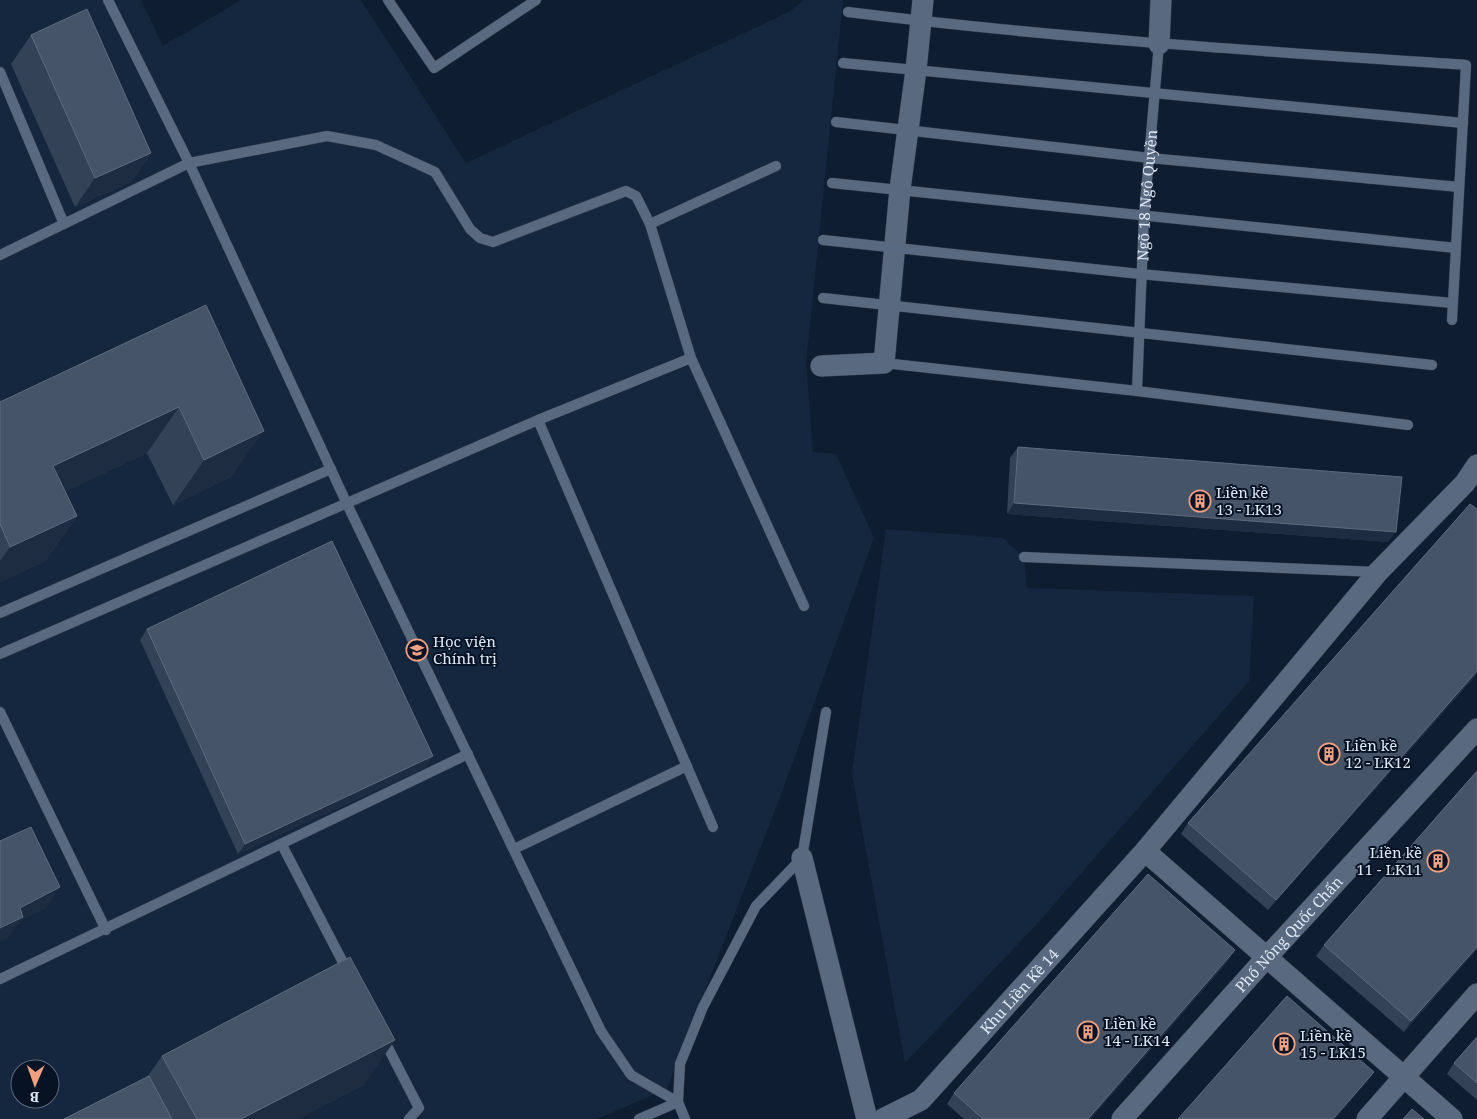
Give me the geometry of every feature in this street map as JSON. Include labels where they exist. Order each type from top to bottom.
[{"type":"street","points":[[821,366],[884,363],[900,189],[909,132],[923,0]]},
{"type":"street","name":"Ngõ 18 Ngô Quyền","points":[[1159,44],[1161,0]]},
{"type":"street","name":"Khu Liền Kề 14","points":[[883,1119],[921,1100],[1145,851],[1378,572],[1471,488],[1477,465]]},
{"type":"street","name":"Phố Nông Quốc Chấn","points":[[1122,1119],[1266,958],[1477,730]]},
{"type":"street","points":[[1145,851],[1452,1119]]},
{"type":"street","points":[[802,858],[867,1119]]},
{"type":"street","points":[[1367,1119],[1477,994]]},
{"type":"lane","points":[[108,0],[190,163],[347,504],[601,1031],[631,1075],[678,1102]]},
{"type":"lane","points":[[388,0],[434,68],[536,0]]},
{"type":"lane","points":[[848,12],[920,21],[1159,44],[1466,65],[1452,320]]},
{"type":"lane","name":"Ngõ 18 Ngô Quyền","points":[[1137,391],[1140,274],[1150,158],[1153,94],[1159,44]]},
{"type":"lane","points":[[843,64],[1463,123]]},
{"type":"lane","points":[[0,72],[64,224]]},
{"type":"lane","points":[[836,122],[909,132],[1150,158],[1459,187]]},
{"type":"lane","points":[[0,255],[190,163],[327,136],[376,145],[435,172],[470,229],[480,238],[493,242],[614,193],[626,191],[636,196],[650,224],[691,358],[804,606]]},
{"type":"lane","points":[[650,224],[776,166]]},
{"type":"lane","points":[[832,184],[900,189],[1456,248]]},
{"type":"lane","points":[[823,240],[1140,274],[1452,303]]},
{"type":"lane","points":[[823,298],[1432,365]]},
{"type":"lane","points":[[0,654],[538,420],[691,358]]},
{"type":"lane","points":[[884,363],[1137,391],[1408,425]]},
{"type":"lane","points":[[538,420],[713,827]]},
{"type":"lane","points":[[0,613],[331,469]]},
{"type":"lane","points":[[1024,557],[1378,572]]},
{"type":"lane","points":[[0,712],[106,930]]},
{"type":"lane","points":[[685,1119],[678,1102],[680,1064],[703,1007],[756,906],[802,858],[826,712]]},
{"type":"lane","points":[[0,979],[106,930],[468,754]]},
{"type":"lane","points":[[514,849],[686,766]]},
{"type":"lane","points":[[282,845],[355,985]]},
{"type":"lane","points":[[378,1029],[419,1108],[410,1119]]},
{"type":"lane","points":[[639,1119],[678,1102]]},
{"type":"shaded area","name":"Học viện Chính trị","points":[[0,0],[141,0],[163,46],[241,0],[361,0],[466,163],[789,12],[804,0],[843,0],[806,363],[813,452],[836,454],[874,538],[782,792],[667,1089],[597,1119],[0,1119]]},
{"type":"shaded area","points":[[886,529],[1003,538],[1024,557],[1027,588],[1254,596],[1249,681],[1036,925],[905,1063],[852,774]]},
{"type":"building","points":[[87,9],[151,153],[95,178],[31,35]]},
{"type":"building","points":[[206,305],[264,431],[204,460],[179,407],[53,466],[77,516],[10,547],[0,524],[0,402]]},
{"type":"building","name":"Liền kề 13 - LK13","points":[[1018,447],[1402,477],[1396,532],[1014,503]]},
{"type":"building","name":"Liền kề 12 - LK12","points":[[1470,504],[1477,509],[1477,671],[1276,900],[1188,823]]},
{"type":"building","points":[[332,541],[433,756],[245,844],[147,629]]},
{"type":"building","name":"Liền kề 11 - LK11","points":[[1477,771],[1477,947],[1411,1021],[1324,945]]},
{"type":"building","points":[[31,827],[60,887],[20,908],[23,917],[0,928],[0,841]]},
{"type":"building","name":"Liền kề 14 - LK14","points":[[1148,874],[1235,950],[1088,1119],[983,1119],[954,1093]]},
{"type":"building","points":[[350,957],[395,1040],[241,1119],[197,1119],[162,1056]]},
{"type":"building","name":"Liền kề 15 - LK15","points":[[1287,996],[1374,1072],[1333,1119],[1178,1119]]},
{"type":"building","points":[[1477,1037],[1477,1083],[1454,1063]]},
{"type":"building","points":[[149,1076],[172,1119],[64,1119]]},
{"type":"building","points":[[1412,1109],[1424,1119],[1403,1119]]},
{"type":"place","name":"Liền kề 13 - LK13","points":[[1200,501]]},
{"type":"place","name":"Học viện Chính trị","points":[[417,650]]},
{"type":"place","name":"Liền kề 12 - LK12","points":[[1329,754]]},
{"type":"place","name":"Liền kề 11 - LK11","points":[[1438,861]]},
{"type":"place","name":"Liền kề 14 - LK14","points":[[1088,1032]]},
{"type":"place","name":"Liền kề 15 - LK15","points":[[1284,1044]]}]
